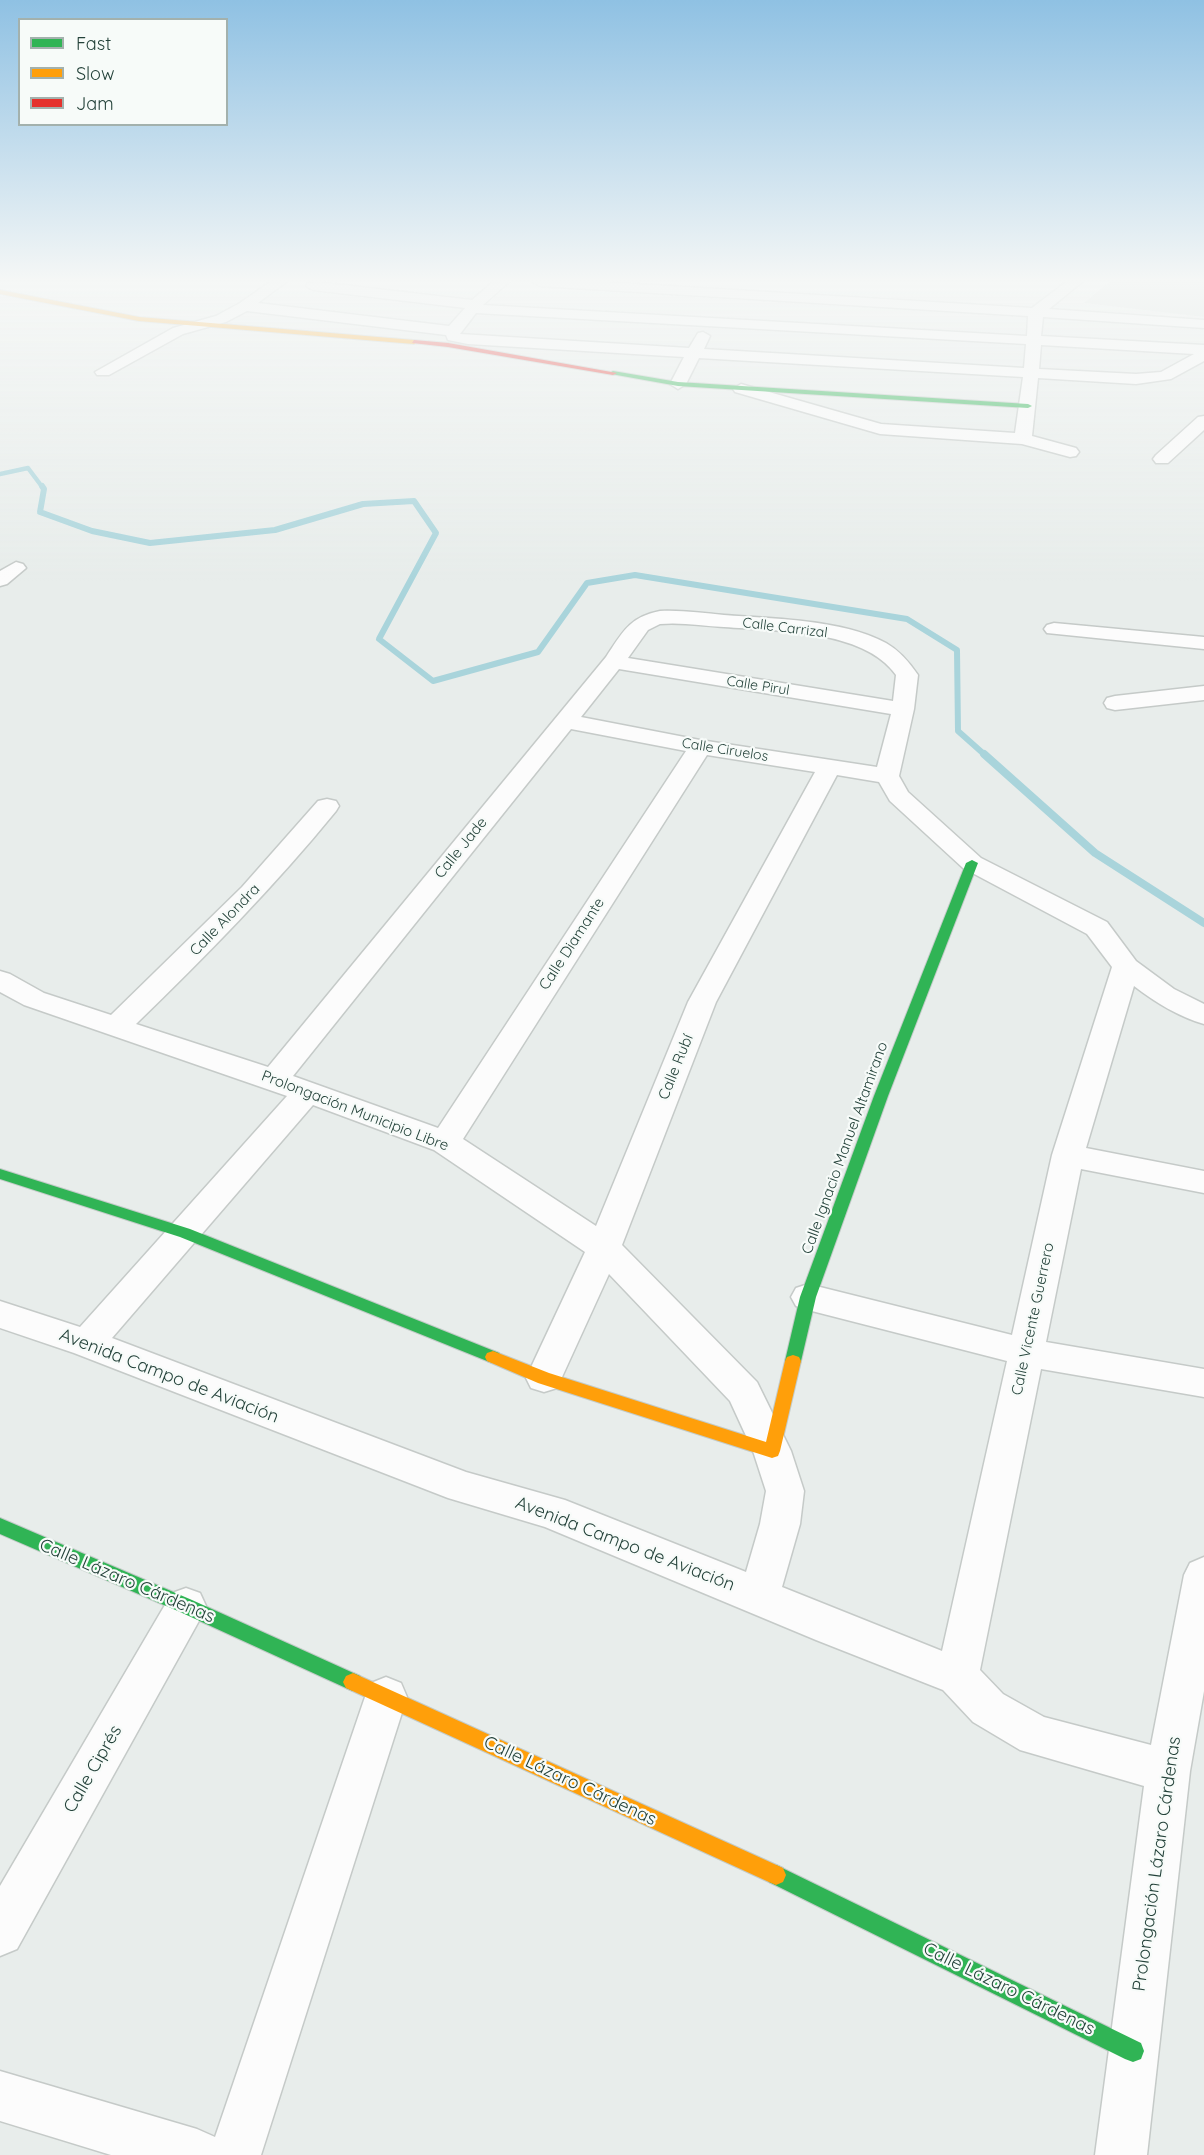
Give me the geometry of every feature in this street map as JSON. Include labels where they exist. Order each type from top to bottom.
[{"type":"street","points":[[670,383],[1028,406]]},
{"type":"street","points":[[1023,439],[1030,383]]},
{"type":"street","points":[[741,389],[880,429],[1023,439],[1070,452]]},
{"type":"street","points":[[1162,459],[1204,421]]},
{"type":"street","name":"Calle Carrizal","points":[[650,619],[682,617],[800,627],[844,636],[867,644],[893,656],[907,675],[903,709]]},
{"type":"street","name":"Calle Jade","points":[[274,1080],[614,662],[639,627],[650,619]]},
{"type":"street","points":[[1053,629],[1204,644]]},
{"type":"street","name":"Calle Pirul","points":[[614,662],[903,709]]},
{"type":"street","points":[[1115,703],[1204,693]]},
{"type":"street","points":[[903,709],[887,776],[899,796],[972,863],[1097,928],[1126,967],[1164,995],[1204,1015]]},
{"type":"street","name":"Calle Ciruelos","points":[[564,721],[700,747],[887,776]]},
{"type":"street","name":"Calle Diamante","points":[[445,1142],[700,747]]},
{"type":"street","name":"Calle Rubí","points":[[544,1378],[604,1248],[702,1002],[830,767]]},
{"type":"street","name":"Calle Alondra","points":[[115,1028],[223,924],[291,851],[327,806]]},
{"type":"street","name":"Calle Ignacio Manuel Altamirano","points":[[772,1451],[808,1297],[881,1096],[972,863]]},
{"type":"street","name":"Calle Vicente Guerrero","points":[[958,1676],[1068,1155],[1126,967]]},
{"type":"street","name":"Prolongación Municipio Libre","points":[[0,980],[34,999],[274,1080],[445,1142],[604,1248],[744,1392],[772,1451],[785,1491],[780,1524],[759,1596]]},
{"type":"street","points":[[87,1343],[307,1093]]},
{"type":"street","points":[[1068,1155],[1204,1182]]},
{"type":"street","points":[[0,1174],[186,1233],[544,1378],[772,1451]]},
{"type":"street","points":[[808,1297],[1026,1352],[1204,1383]]},
{"type":"street","name":"Avenida Campo de Aviación","points":[[0,1314],[87,1343],[462,1487],[551,1512],[831,1627],[958,1676],[988,1708],[1035,1735],[1168,1771]]},
{"type":"street","name":"Calle Lázaro Cárdenas","points":[[0,1526],[186,1606],[813,1892],[1133,2051]]},
{"type":"street","name":"Prolongación Lázaro Cárdenas","points":[[1121,2155],[1168,1771],[1204,1575]]},
{"type":"street","name":"Calle Ciprés","points":[[0,1932],[186,1606]]},
{"type":"street","points":[[235,2155],[386,1697]]},
{"type":"street","points":[[0,2096],[196,2155]]},
{"type":"waterway","points":[[0,474],[28,468],[43,488]]},
{"type":"waterway","points":[[42,486],[44,489],[40,512],[92,531],[150,543],[275,530],[363,504],[414,501],[436,533],[379,639],[433,681],[538,652],[587,583],[635,575],[907,619],[957,650],[958,731],[985,755]]},
{"type":"waterway","points":[[984,754],[1095,853],[1204,923]]},
{"type":"traffic: fast","points":[[670,383],[1028,406]]},
{"type":"traffic: fast","points":[[793,1361],[808,1297],[881,1096],[972,863]]},
{"type":"traffic: fast","points":[[0,1174],[185,1233],[493,1357]]},
{"type":"traffic: fast","points":[[0,1526],[186,1606],[353,1682]]},
{"type":"traffic: fast","points":[[776,1875],[1133,2051]]},
{"type":"traffic: slow","points":[[493,1357],[544,1378],[772,1451],[793,1361]]},
{"type":"traffic: slow","points":[[353,1682],[776,1875]]}]
